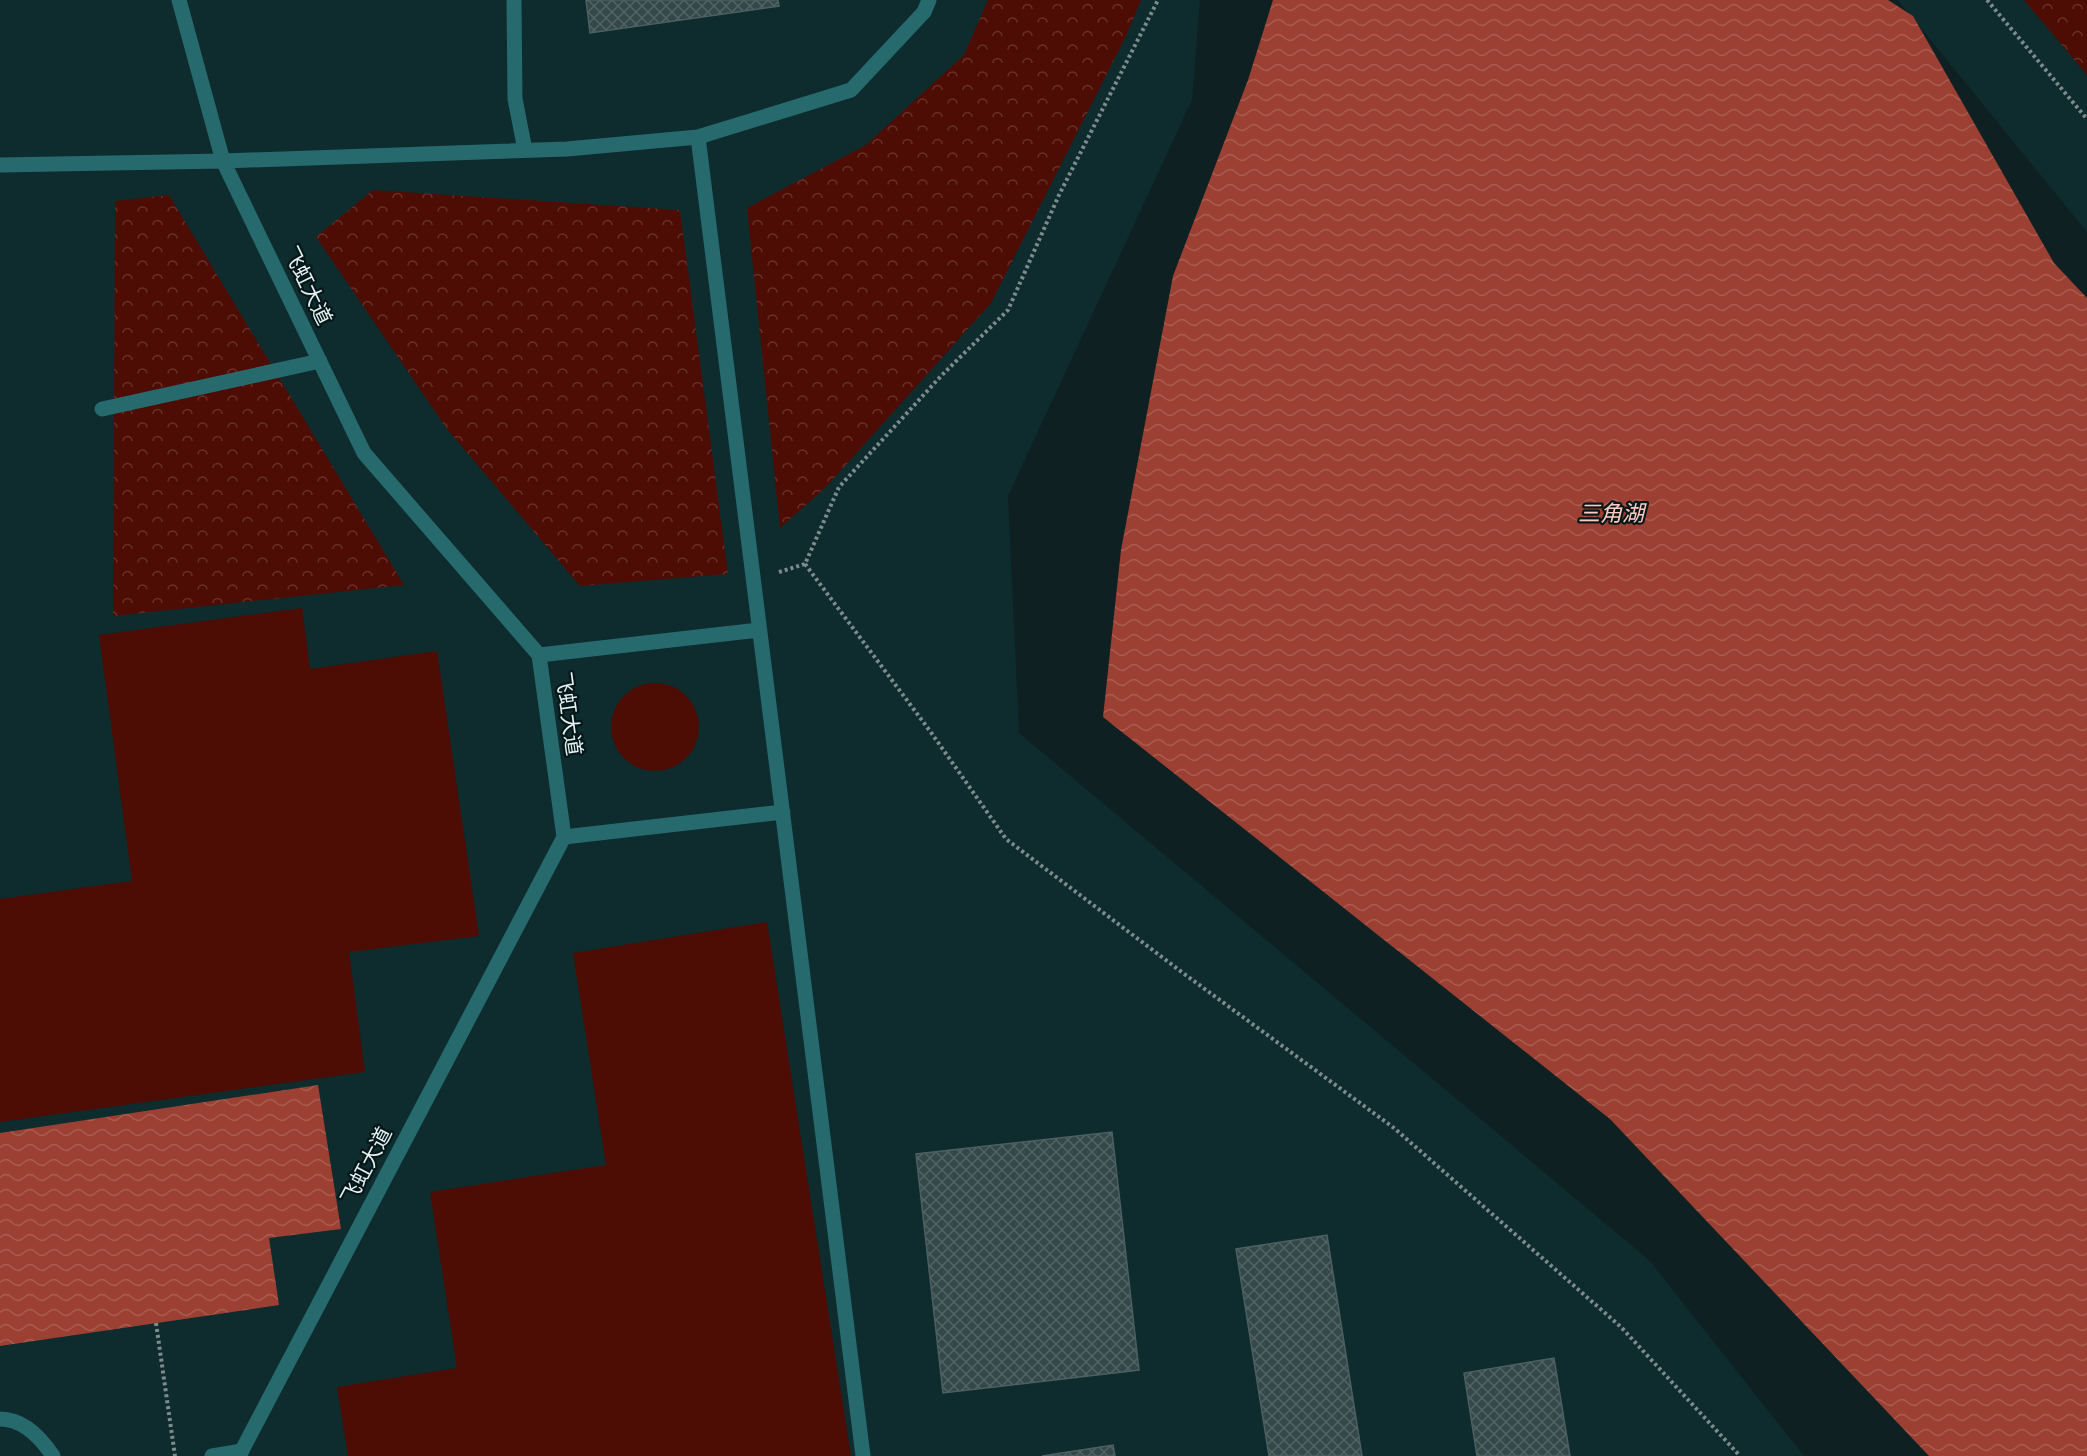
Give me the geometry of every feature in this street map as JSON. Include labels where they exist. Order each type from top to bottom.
[{"type":"lane","name":"飞虹大道","points":[[178,0],[223,160],[364,453],[539,655],[564,837],[240,1454]]},
{"type":"lane","points":[[514,0],[515,99],[525,150]]},
{"type":"lane","points":[[0,165],[567,149],[698,137],[851,90],[924,12],[929,0]]},
{"type":"lane","points":[[698,137],[863,1456]]},
{"type":"lane","points":[[102,409],[320,362]]},
{"type":"lane","points":[[539,655],[759,630]]},
{"type":"lane","points":[[564,837],[783,812]]},
{"type":"lane","points":[[0,1419],[25,1426],[42,1440],[53,1456]]},
{"type":"lane","points":[[212,1456],[240,1454]]},
{"type":"path","points":[[753,580],[805,564],[839,487],[941,376],[1008,310],[1059,195],[1158,0]]},
{"type":"path","points":[[1987,0],[2087,119]]},
{"type":"path","points":[[805,564],[930,731],[1006,839],[1394,1128],[1621,1327],[1740,1456]]},
{"type":"path","points":[[156,1323],[175,1456]]},
{"type":"shaded area","points":[[0,0],[1200,0],[1192,100],[1008,496],[1019,733],[1649,1260],[1804,1456],[0,1456]]},
{"type":"shaded area","points":[[1898,0],[2087,0],[2087,232]]},
{"type":"green space","points":[[988,0],[1141,0],[1126,36],[991,303],[826,487],[780,528],[747,208],[866,145],[964,55]]},
{"type":"green space","points":[[2024,0],[2087,0],[2087,75]]},
{"type":"green space","points":[[373,190],[680,210],[728,574],[580,586],[447,429],[316,237]]},
{"type":"green space","points":[[169,195],[404,585],[113,616],[115,201]]},
{"type":"green space","points":[[302,608],[310,669],[437,651],[479,936],[349,952],[365,1072],[0,1122],[0,899],[132,881],[99,635]]},
{"type":"green space","points":[[646,683],[664,683],[680,690],[692,702],[699,718],[699,736],[692,752],[680,764],[664,771],[646,771],[630,764],[618,752],[611,736],[611,718],[618,702],[630,690]]},
{"type":"green space","points":[[767,922],[851,1456],[348,1456],[337,1387],[457,1368],[430,1192],[606,1165],[573,953]]},
{"type":"water","name":"三角湖","points":[[1273,0],[1888,0],[1913,16],[2054,263],[2087,298],[2087,1456],[1929,1456],[1610,1119],[1103,717],[1121,550],[1173,276],[1248,80]]},
{"type":"water","points":[[318,1085],[341,1229],[269,1238],[279,1305],[0,1346],[0,1133]]},
{"type":"building","points":[[586,0],[778,0],[779,6],[590,33]]},
{"type":"building","points":[[1112,1132],[1139,1370],[943,1393],[916,1154]]},
{"type":"building","points":[[1327,1235],[1362,1456],[1269,1456],[1236,1249]]},
{"type":"building","points":[[1554,1358],[1570,1456],[1477,1456],[1464,1373]]},
{"type":"building","points":[[1113,1445],[1115,1456],[1042,1456]]}]
